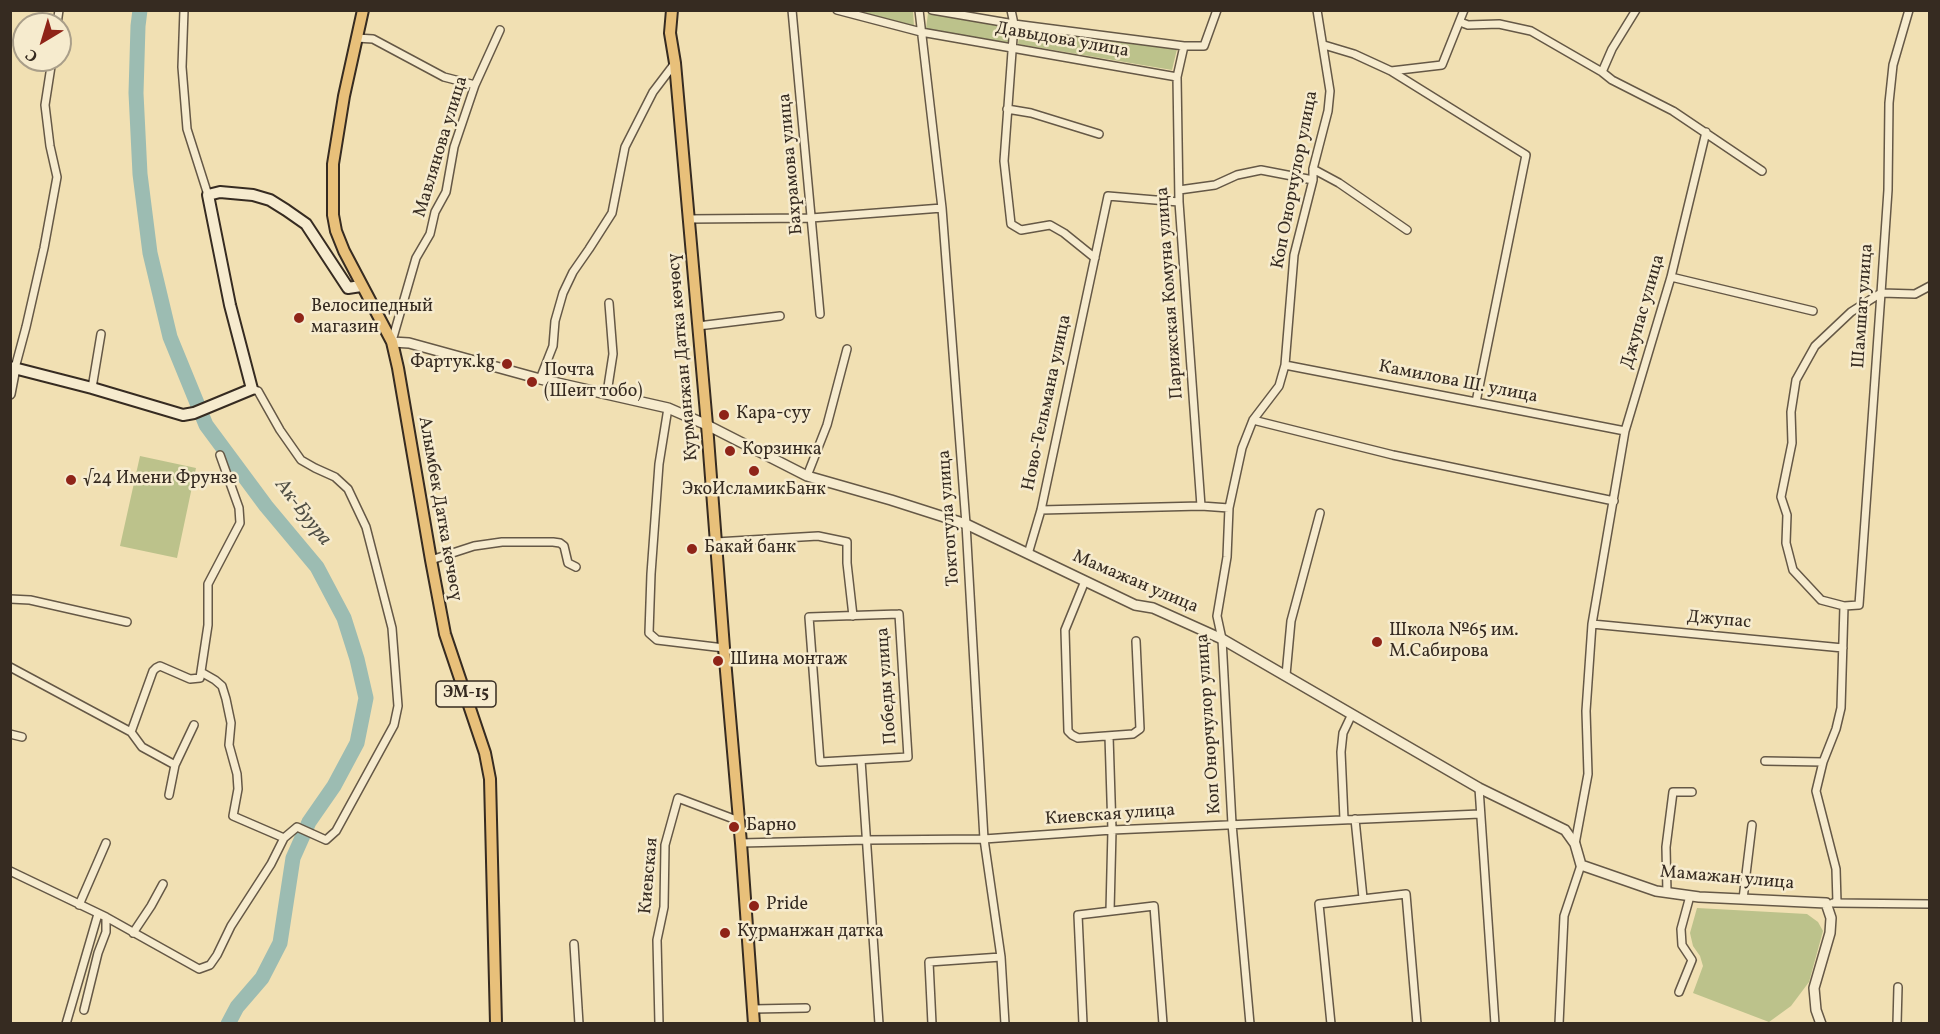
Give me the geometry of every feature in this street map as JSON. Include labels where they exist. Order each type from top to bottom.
[{"type":"main road","name":"Алымбек Датка көчөсү","points":[[363,10],[344,96],[333,164],[333,214],[336,231],[344,251],[392,342],[446,634],[485,753],[490,779],[496,1023]]},
{"type":"main road","name":"Курманжан Датка көчөсү","points":[[672,10],[670,33],[675,63],[707,425],[754,1023]]},
{"type":"main road","points":[[13,368],[183,415],[194,413],[252,389],[230,305],[208,195],[220,192],[253,195],[270,200],[286,210],[306,224],[348,288],[361,286]]},
{"type":"street","points":[[184,10],[182,68],[187,129],[208,195]]},
{"type":"street","name":"Бахрамова улица","points":[[792,10],[820,314]]},
{"type":"street","name":"Давыдова улица","points":[[837,10],[921,32],[1177,77]]},
{"type":"street","name":"Токтогула улица","points":[[919,10],[942,208],[966,524],[984,839],[1001,957],[1005,1023]]},
{"type":"street","points":[[932,10],[1014,24],[1184,46],[1204,46],[1217,10]]},
{"type":"street","points":[[1011,10],[1014,24],[1004,161],[1011,224],[1021,230],[1050,225],[1064,233],[1095,258]]},
{"type":"street","name":"Коп Онорчулор улица","points":[[1250,1023],[1232,824],[1222,639],[1217,616],[1227,557],[1229,508],[1242,448],[1253,420],[1279,386],[1285,364],[1294,255],[1328,111],[1330,92],[1317,10]]},
{"type":"street","points":[[1391,71],[1442,65],[1464,10]]},
{"type":"street","name":"Шамшат улица","points":[[1844,606],[1859,605],[1888,190],[1889,103],[1893,65],[1909,10]]},
{"type":"street","points":[[1602,72],[1612,49],[1634,12]]},
{"type":"street","points":[[1460,22],[1468,25],[1499,24],[1531,31],[1612,80],[1673,111],[1762,171]]},
{"type":"street","name":"Мавлянова улица","points":[[392,342],[416,258],[430,234],[435,213],[446,192],[454,147],[475,85],[500,30]]},
{"type":"street","points":[[356,38],[373,39],[444,77],[475,85]]},
{"type":"street","points":[[1324,45],[1354,54],[1391,71],[1526,155],[1476,402]]},
{"type":"street","name":"Парижская Комуна улица","points":[[1184,46],[1177,77],[1179,202],[1201,506]]},
{"type":"street","points":[[540,379],[553,346],[555,321],[563,293],[573,272],[612,213],[625,147],[653,92],[675,63]]},
{"type":"street","points":[[10,394],[13,368],[27,327],[57,177],[50,146],[45,105],[50,72]]},
{"type":"street","points":[[1008,109],[1031,113],[1099,134]]},
{"type":"street","name":"Джупас улица","points":[[1575,844],[1588,774],[1586,711],[1592,624],[1625,431],[1671,277],[1706,132]]},
{"type":"street","points":[[1313,169],[1339,183],[1407,230]]},
{"type":"street","points":[[1179,190],[1215,185],[1238,175],[1260,170],[1313,180]]},
{"type":"street","name":"Ново-Тельмана улица","points":[[1028,554],[1041,510],[1108,196],[1179,202]]},
{"type":"street","points":[[688,219],[811,218],[942,208]]},
{"type":"street","points":[[1671,277],[1813,311]]},
{"type":"street","points":[[1837,903],[1836,869],[1816,791],[1841,708],[1844,606],[1821,600],[1793,570],[1786,543],[1787,515],[1781,497],[1792,443],[1791,412],[1796,380],[1815,346],[1851,312],[1881,293],[1915,294],[1929,286]]},
{"type":"street","points":[[607,393],[613,354],[609,303]]},
{"type":"street","points":[[698,326],[780,316]]},
{"type":"street","points":[[92,388],[101,334]]},
{"type":"street","name":"Мамажан улица","points":[[392,342],[409,343],[540,379],[668,408],[707,425],[807,476],[966,524],[1135,605],[1153,608],[1222,639],[1479,788],[1565,830],[1575,844]]},
{"type":"street","points":[[807,476],[827,425],[847,349]]},
{"type":"street","name":"Камилова Ш. улица","points":[[1285,364],[1625,431]]},
{"type":"street","points":[[10,871],[106,917],[199,969],[210,965],[231,926],[271,864],[284,838],[297,827],[327,840],[336,831],[394,725],[398,706],[392,628],[366,527],[348,489],[335,477],[301,460],[280,430],[258,391],[252,389]]},
{"type":"street","points":[[668,408],[659,464],[649,633],[657,640],[724,648]]},
{"type":"street","points":[[1253,420],[1393,455],[1614,501]]},
{"type":"street","points":[[131,732],[156,668],[160,666],[195,680],[200,678],[208,625],[208,584],[240,523],[239,508],[220,455]]},
{"type":"street","points":[[1041,510],[1201,506],[1229,508]]},
{"type":"street","points":[[1286,675],[1291,621],[1320,513]]},
{"type":"street","points":[[716,542],[818,536],[848,542],[847,563],[853,616]]},
{"type":"street","points":[[431,560],[474,546],[502,542],[553,542],[564,546],[568,563],[576,567]]},
{"type":"street","points":[[1084,581],[1065,630],[1068,731],[1078,738],[1133,734],[1140,729],[1136,641]]},
{"type":"street","points":[[10,599],[30,600],[127,622]]},
{"type":"street","name":"Победы улица","points":[[898,614],[908,757],[861,760],[820,762],[809,618],[898,614]]},
{"type":"street","name":"Джупас","points":[[1592,624],[1843,648]]},
{"type":"street","points":[[10,667],[131,732],[142,747],[175,765]]},
{"type":"street","points":[[201,672],[222,686],[226,699],[231,723],[229,745],[237,774],[238,789],[234,816],[284,838]]},
{"type":"street","points":[[1344,819],[1341,752],[1343,733],[1352,714]]},
{"type":"street","points":[[170,795],[175,765],[194,725]]},
{"type":"street","points":[[10,734],[22,737]]},
{"type":"street","points":[[1109,736],[1112,830],[1110,911]]},
{"type":"street","points":[[861,760],[879,1023]]},
{"type":"street","points":[[1766,761],[1823,762]]},
{"type":"street","points":[[1479,788],[1495,1023]]},
{"type":"street","points":[[1667,893],[1666,847],[1673,792],[1692,792]]},
{"type":"street","name":"Киевская","points":[[659,1023],[657,940],[664,907],[665,845],[678,798],[739,821]]},
{"type":"street","name":"Киевская улица","points":[[741,843],[984,839],[1112,830],[1480,814]]},
{"type":"street","points":[[1355,819],[1363,898]]},
{"type":"street","points":[[1743,899],[1752,825]]},
{"type":"street","points":[[79,905],[106,843]]},
{"type":"street","points":[[1559,1023],[1564,916],[1581,866],[1575,844]]},
{"type":"street","name":"Мамажан улица","points":[[1581,866],[1667,893],[1826,903]]},
{"type":"street","points":[[133,933],[152,906],[163,884]]},
{"type":"street","points":[[1331,1023],[1319,904],[1406,894],[1417,1023]]},
{"type":"street","points":[[1679,992],[1692,960],[1682,945],[1681,929],[1690,896]]},
{"type":"street","points":[[1821,1023],[1816,1010],[1814,988],[1830,933],[1831,918],[1826,903],[1929,904]]},
{"type":"street","points":[[1083,1023],[1078,915],[1154,906],[1163,1023]]},
{"type":"street","points":[[66,1023],[98,914]]},
{"type":"street","points":[[84,1010],[98,953],[106,932],[106,917]]},
{"type":"street","points":[[748,934],[798,931]]},
{"type":"street","points":[[574,944],[579,1023]]},
{"type":"street","points":[[933,1023],[930,962],[1001,957]]},
{"type":"street","points":[[1897,1023],[1898,987]]},
{"type":"street","points":[[753,1009],[806,1008]]},
{"type":"green space","points":[[856,11],[913,11],[914,26]]},
{"type":"green space","points":[[928,13],[1011,27],[1008,44],[926,29]]},
{"type":"green space","points":[[1020,29],[1177,49],[1172,70],[1018,44]]},
{"type":"green space","points":[[140,456],[196,468],[177,558],[120,546]]},
{"type":"green space","points":[[1697,908],[1807,914],[1818,922],[1823,931],[1809,982],[1791,1006],[1769,1022],[1693,993],[1703,966],[1693,946],[1690,933]]},
{"type":"waterway","name":"Ак-Буура","points":[[140,10],[136,93],[140,174],[150,253],[170,337],[206,425],[266,506],[317,567],[344,618],[366,698],[357,743],[334,786],[309,822],[293,858],[280,943],[262,978],[237,1007],[228,1024]]},
{"type":"place","name":"Велосипедный магазин","points":[[299,318]]},
{"type":"place","name":"Фартук.kg","points":[[507,364]]},
{"type":"place","name":"Почта (Шеит тобо)","points":[[532,382]]},
{"type":"place","name":"Кара-суу","points":[[724,415]]},
{"type":"place","name":"Корзинка","points":[[730,451]]},
{"type":"place","name":"ЭкоИсламикБанк","points":[[754,471]]},
{"type":"place","name":"√24 Имени Фрунзе","points":[[71,480]]},
{"type":"place","name":"Бакай банк","points":[[692,549]]},
{"type":"place","name":"Школа №65 им. М.Сабирова","points":[[1377,642]]},
{"type":"place","name":"Шина монтаж","points":[[718,661]]},
{"type":"place","name":"Барно","points":[[734,827]]},
{"type":"place","name":"Pride","points":[[754,906]]},
{"type":"place","name":"Курманжан датка","points":[[725,933]]}]
